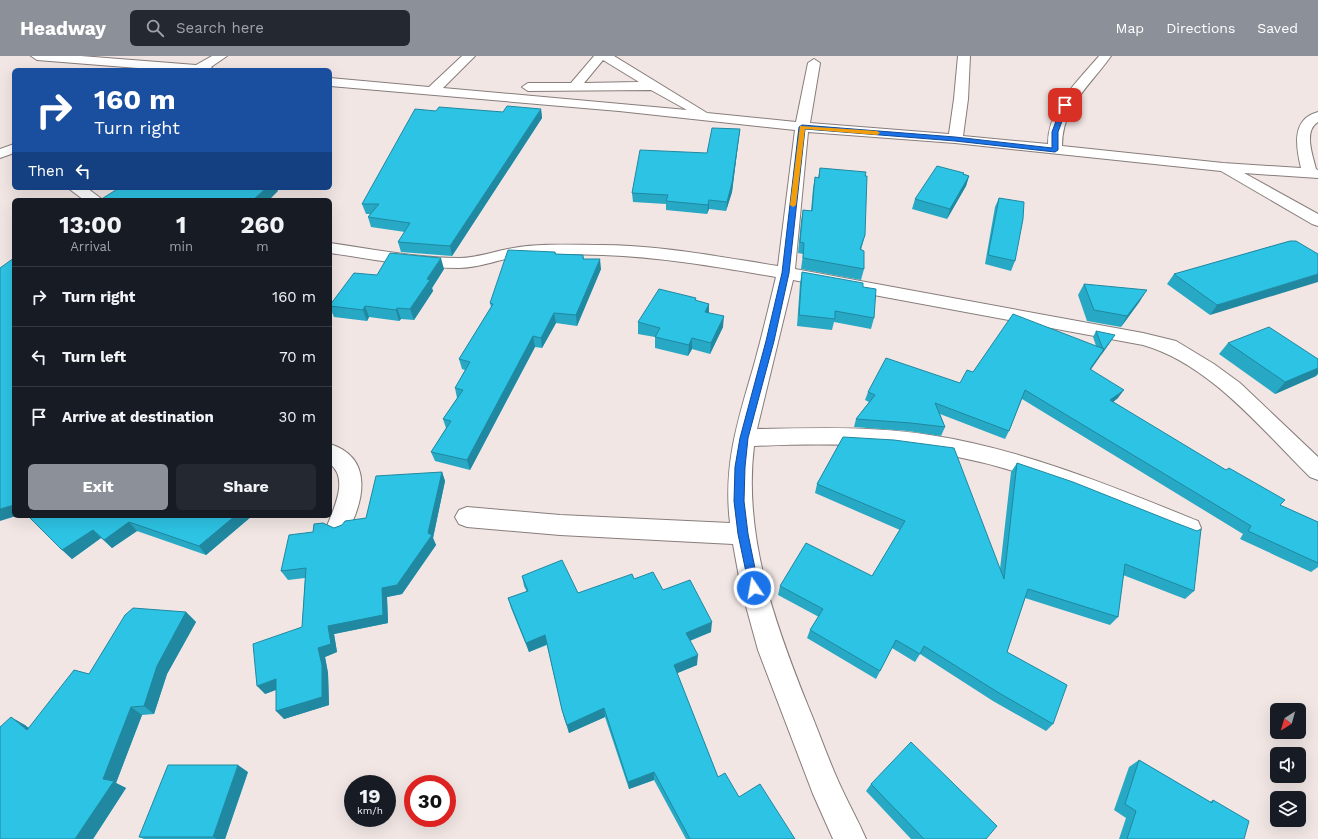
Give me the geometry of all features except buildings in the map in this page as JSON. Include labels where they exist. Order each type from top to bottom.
[{"type":"street","points":[[37,56],[168,68]]},
{"type":"street","points":[[206,68],[221,56]]},
{"type":"street","points":[[432,91],[469,56]]},
{"type":"street","points":[[575,86],[600,56]]},
{"type":"street","points":[[606,56],[707,116]]},
{"type":"street","points":[[955,139],[961,98],[964,56]]},
{"type":"street","points":[[1055,150],[1055,132],[1065,105],[1105,56]]},
{"type":"street","points":[[814,64],[802,127],[786,273],[768,349],[744,438],[740,467],[739,501],[743,534],[754,588],[772,650],[828,794],[850,839]]},
{"type":"street","points":[[332,82],[707,116],[802,127],[955,139],[1223,167],[1314,174],[1302,134],[1306,125],[1318,116]]},
{"type":"street","points":[[468,95],[507,89],[575,86],[655,86]]},
{"type":"street","points":[[0,154],[12,149]]},
{"type":"street","points":[[1223,167],[1318,221]]},
{"type":"street","points":[[79,190],[92,198]]},
{"type":"street","points":[[332,248],[418,260],[460,263],[484,260],[512,253],[541,250],[643,251],[719,261],[786,273],[1075,326],[1168,346],[1207,369],[1233,388],[1310,451],[1318,471]]},
{"type":"street","points":[[744,438],[834,435],[886,438],[931,443],[1038,469],[1189,528]]},
{"type":"street","points":[[332,453],[347,464],[351,478],[350,491],[339,526]]},
{"type":"street","points":[[467,517],[560,525],[743,534]]},
{"type":"slow traffic","points":[[793,205],[802,127],[877,133]]},
{"type":"route","points":[[754,588],[743,534],[739,501],[740,467],[744,438],[770,341],[786,273],[802,127],[955,139],[1055,150],[1055,132],[1065,105]]}]
